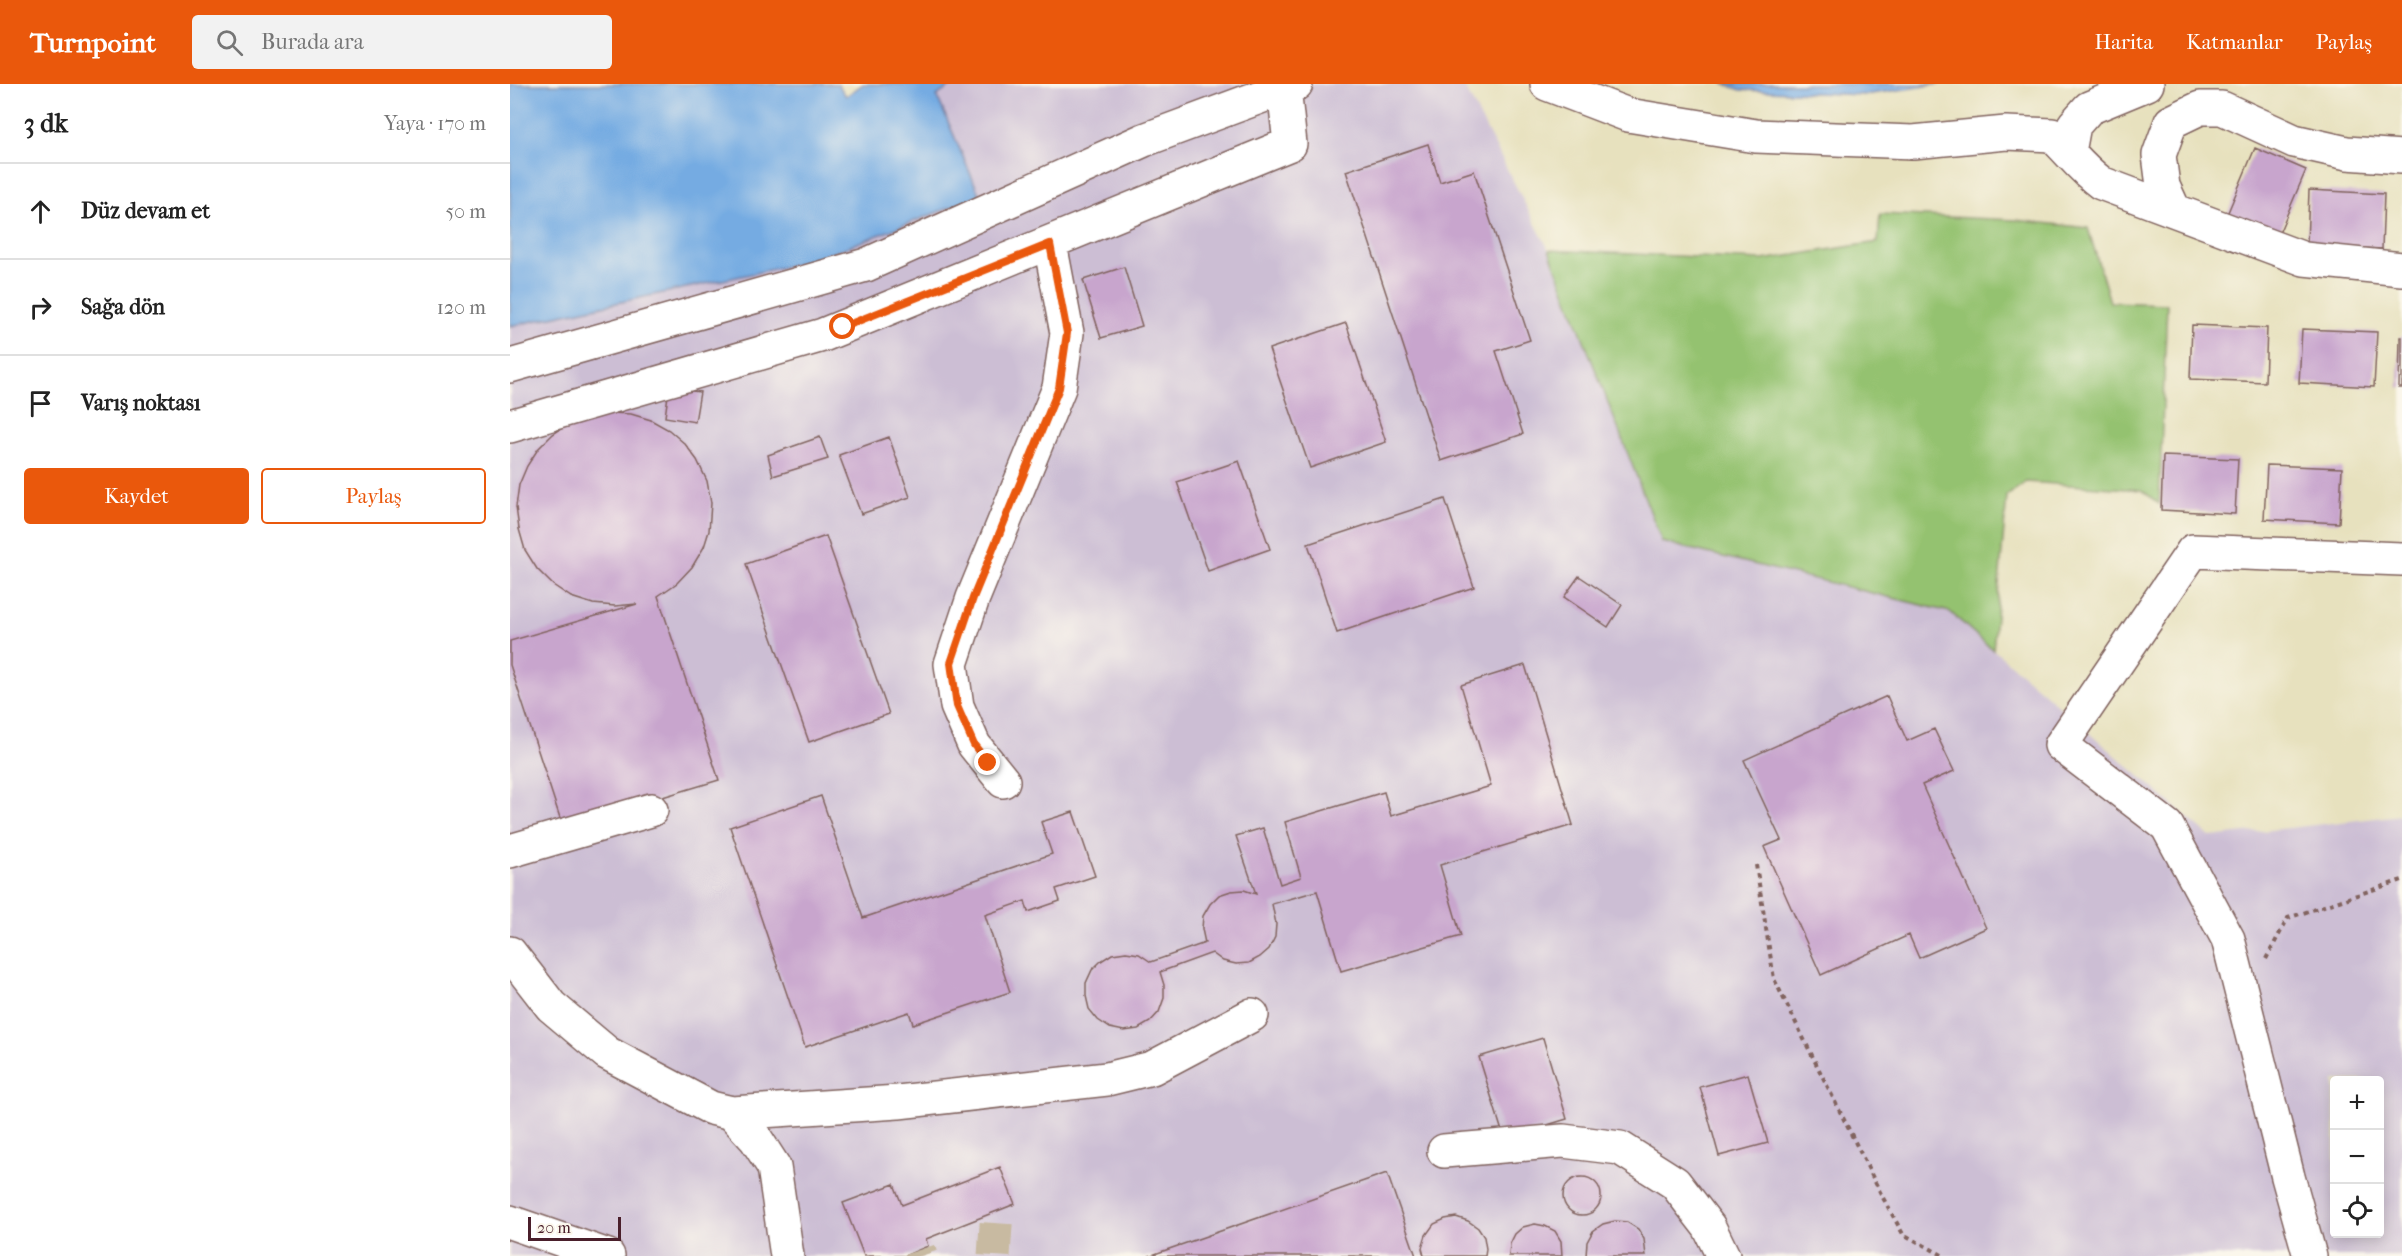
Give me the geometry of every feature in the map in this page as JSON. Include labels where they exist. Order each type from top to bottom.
[{"type":"lane","points":[[1547,84],[1628,116],[1756,136],[1913,142],[2006,133],[2065,137]]},
{"type":"lane","points":[[2065,137],[2089,108],[2146,84]]},
{"type":"lane","points":[[510,366],[866,266],[1144,140],[1290,86],[1290,144],[823,335],[510,426]]},
{"type":"lane","points":[[2122,190],[2147,172],[2159,155],[2171,122],[2199,108],[2222,108],[2294,141],[2347,153],[2402,157]]},
{"type":"lane","points":[[2065,137],[2083,170],[2101,183],[2304,259],[2402,269]]},
{"type":"lane","points":[[2159,155],[2163,186],[2174,210]]},
{"type":"lane","points":[[1003,782],[974,745],[957,706],[951,663],[973,598],[1059,388],[1067,333],[1050,244]]},
{"type":"lane","points":[[2310,1256],[2228,939],[2167,826],[2061,745],[2193,551],[2402,559]]},
{"type":"lane","points":[[510,851],[651,810]]},
{"type":"lane","points":[[510,953],[551,1006],[607,1053],[711,1108],[732,1113],[898,1102],[1107,1079],[1152,1068],[1252,1015]]},
{"type":"lane","points":[[732,1113],[756,1139],[774,1167],[787,1256]]},
{"type":"lane","points":[[1444,1151],[1563,1141],[1620,1148],[1675,1183],[1709,1227],[1723,1256]]},
{"type":"lane","points":[[510,1222],[608,1256]]},
{"type":"path","points":[[1756,865],[1774,979],[1903,1234],[1944,1256]]},
{"type":"path","points":[[2265,961],[2288,918],[2402,880]]},
{"type":"shaded area","points":[[954,84],[1463,84],[1549,250],[1662,541],[1950,612],[2210,837],[2402,815],[2402,1256],[510,1256],[510,326],[811,261],[980,196],[937,96]]},
{"type":"green space","points":[[1880,214],[2016,220],[2088,228],[2110,302],[2167,304],[2159,504],[2142,490],[2026,482],[2007,496],[1993,650],[1950,612],[1662,542],[1549,250],[1762,260],[1878,242]]},
{"type":"water","points":[[510,84],[838,84],[846,96],[863,84],[954,84],[937,96],[980,196],[811,261],[510,326]]},
{"type":"water","points":[[1723,84],[1940,84],[1864,95],[1741,90]]},
{"type":"building","points":[[1428,144],[1440,182],[1474,171],[1530,340],[1496,351],[1523,434],[1441,461],[1346,171]]},
{"type":"building","points":[[2255,148],[2306,170],[2277,238],[2226,217]]},
{"type":"building","points":[[2309,190],[2384,194],[2382,249],[2307,245]]},
{"type":"building","points":[[1124,267],[1142,326],[1101,338],[1083,280]]},
{"type":"building","points":[[1346,323],[1386,442],[1310,468],[1269,349]]},
{"type":"building","points":[[2192,325],[2267,328],[2265,382],[2190,379]]},
{"type":"building","points":[[2302,329],[2377,332],[2374,387],[2299,383]]},
{"type":"building","points":[[2400,337],[2402,337],[2402,388],[2399,388]]},
{"type":"building","points":[[669,388],[700,392],[695,422],[665,417]]},
{"type":"building","points":[[610,413],[631,414],[651,420],[669,430],[685,444],[697,460],[707,481],[711,503],[709,531],[704,547],[692,567],[677,583],[658,596],[719,780],[563,827],[510,665],[510,641],[637,604],[615,606],[593,604],[571,597],[553,585],[537,569],[525,550],[516,507],[519,485],[527,466],[538,449],[553,434],[570,423]]},
{"type":"building","points":[[820,437],[828,459],[773,476],[768,455]]},
{"type":"building","points":[[889,437],[910,497],[861,514],[839,455]]},
{"type":"building","points":[[2163,456],[2238,459],[2235,514],[2161,510]]},
{"type":"building","points":[[1239,461],[1270,549],[1208,571],[1177,482]]},
{"type":"building","points":[[2267,465],[2342,468],[2339,523],[2264,519]]},
{"type":"building","points":[[1445,499],[1474,587],[1337,633],[1308,544]]},
{"type":"building","points":[[826,536],[889,714],[809,742],[746,564]]},
{"type":"building","points":[[1579,576],[1622,605],[1608,627],[1564,597]]},
{"type":"building","points":[[1525,665],[1573,825],[1440,865],[1461,936],[1341,971],[1317,891],[1272,904],[1276,924],[1275,937],[1269,949],[1249,963],[1236,964],[1223,961],[1212,953],[1160,972],[1164,985],[1164,998],[1159,1012],[1150,1022],[1138,1029],[1124,1031],[1110,1028],[1098,1020],[1089,1009],[1086,983],[1092,970],[1101,961],[1112,954],[1126,952],[1139,954],[1151,962],[1205,943],[1202,929],[1203,916],[1219,895],[1244,890],[1256,894],[1236,836],[1263,828],[1280,884],[1301,877],[1285,822],[1384,792],[1391,816],[1491,786],[1461,685]]},
{"type":"building","points":[[1887,696],[1907,741],[1934,729],[1954,771],[1922,785],[1986,928],[1919,958],[1909,935],[1821,975],[1764,847],[1781,840],[1744,760]]},
{"type":"building","points":[[821,796],[863,918],[1052,854],[1041,822],[1073,812],[1095,876],[1056,889],[1060,901],[1028,912],[1025,901],[985,915],[1010,992],[913,1024],[909,1012],[805,1047],[730,827]]},
{"type":"building","points":[[1543,1038],[1567,1119],[1504,1138],[1479,1057]]},
{"type":"building","points":[[1748,1074],[1768,1143],[1719,1156],[1700,1087]]},
{"type":"building","points":[[1000,1167],[1015,1204],[926,1239],[928,1246],[904,1256],[864,1256],[843,1203],[894,1184],[902,1205]]},
{"type":"building","points":[[1387,1173],[1416,1256],[1149,1256]]},
{"type":"building","points":[[1582,1177],[1595,1183],[1601,1196],[1595,1209],[1582,1215],[1569,1209],[1563,1196],[1569,1183]]},
{"type":"building","points":[[1456,1217],[1478,1228],[1484,1237],[1485,1256],[1424,1256],[1422,1248],[1426,1235],[1434,1224]]},
{"type":"building","points":[[1615,1221],[1627,1222],[1638,1229],[1644,1239],[1646,1256],[1586,1256],[1587,1242],[1593,1231],[1603,1224]]},
{"type":"building","points":[[1535,1224],[1555,1231],[1561,1241],[1562,1256],[1509,1256],[1510,1244],[1515,1234],[1523,1227]]},
{"type":"tunnel","points":[[994,1256],[997,1210]]},
{"type":"tunnel","points":[[919,1250],[921,1256]]},
{"type":"route","points":[[843,327],[1050,244],[1067,333],[1059,388],[973,598],[951,663],[957,706],[974,745],[988,763]]}]
